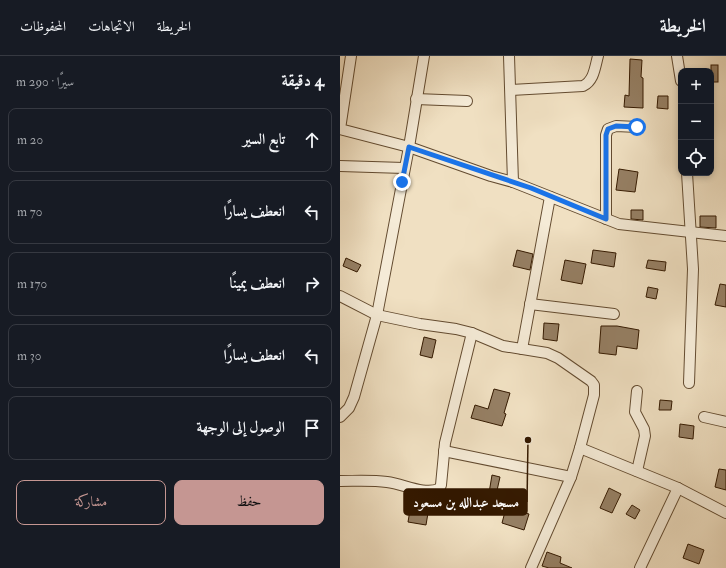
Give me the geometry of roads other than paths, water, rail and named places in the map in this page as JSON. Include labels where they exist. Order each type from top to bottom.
[{"type":"street","points":[[351,56],[340,129],[409,147],[491,176],[513,182],[620,224],[726,236]]},
{"type":"street","points":[[340,417],[349,408],[354,397],[377,315],[409,147],[424,56]]},
{"type":"street","points":[[510,56],[513,182]]},
{"type":"street","points":[[511,90],[583,86],[587,84],[592,76],[598,56]]},
{"type":"street","points":[[677,56],[679,68]]},
{"type":"street","points":[[416,99],[467,101]]},
{"type":"street","points":[[606,219],[606,135],[608,129],[616,126],[637,127]]},
{"type":"street","points":[[340,166],[404,168]]},
{"type":"street","points":[[687,176],[693,269],[689,383]]},
{"type":"street","points":[[522,349],[550,197]]},
{"type":"street","points":[[340,296],[377,315],[420,324],[456,329],[472,333],[503,346],[547,353],[558,358],[587,377],[594,385],[594,395],[571,478],[531,568]]},
{"type":"street","points":[[530,304],[614,314]]},
{"type":"street","points":[[340,481],[388,482],[409,488],[431,491],[440,489],[446,438],[472,333]]},
{"type":"street","points":[[636,391],[635,412],[644,429],[645,436],[637,471]]},
{"type":"street","points":[[704,417],[726,422]]},
{"type":"street","points":[[580,448],[678,488],[726,513]]},
{"type":"street","points":[[444,451],[571,478]]},
{"type":"street","points":[[640,568],[678,488]]},
{"type":"place","name":"مسجد عبدالله بن مسعود","points":[[528,440]]}]
